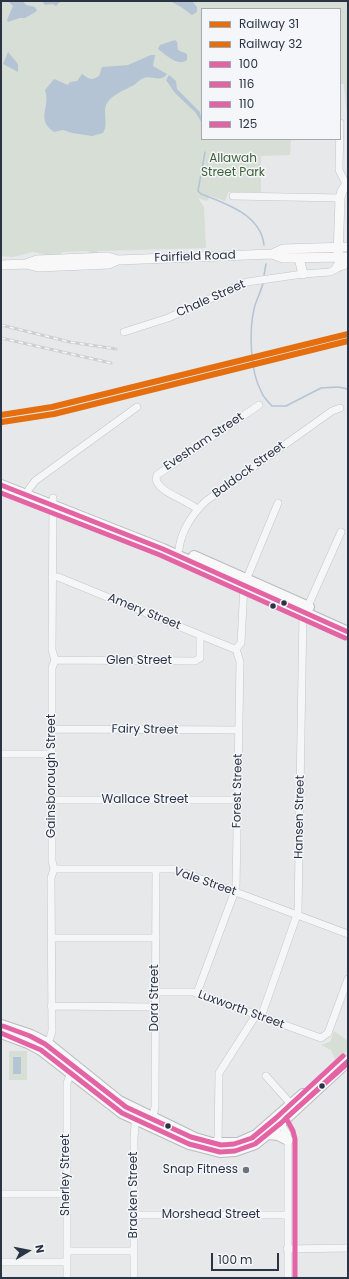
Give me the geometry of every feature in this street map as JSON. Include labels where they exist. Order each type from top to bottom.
[{"type":"highway","points":[[1,479],[29,489],[53,502],[163,550],[245,581]]},
{"type":"highway","points":[[1,485],[53,502],[179,549],[306,609],[348,625]]},
{"type":"highway","points":[[306,609],[348,632]]},
{"type":"highway","points":[[1,1025],[31,1035],[138,1116]]},
{"type":"highway","points":[[1,1033],[28,1043],[44,1046],[71,1073],[109,1104],[151,1122],[195,1138],[218,1144],[244,1141],[256,1135],[279,1120],[348,1061]]},
{"type":"highway","points":[[151,1122],[189,1144],[220,1152],[235,1152],[250,1147],[269,1134],[291,1104],[348,1054]]},
{"type":"highway","points":[[269,1134],[278,1135],[288,1140]]},
{"type":"main road","points":[[338,257],[340,198],[347,183]]},
{"type":"main road","name":"Fairfield Road","points":[[1,265],[26,264],[37,260],[108,257],[118,260],[272,254],[283,249],[348,247]]},
{"type":"main road","name":"Fairfield Road","points":[[272,254],[283,258],[348,257]]},
{"type":"main road","points":[[299,258],[304,274]]},
{"type":"main road","points":[[336,267],[348,262]]},
{"type":"street","points":[[340,140],[339,170],[347,183]]},
{"type":"street","points":[[233,196],[340,198]]},
{"type":"street","points":[[336,267],[338,257]]},
{"type":"street","name":"Chale Street","points":[[124,332],[168,318],[247,282],[268,278],[330,272],[336,267]]},
{"type":"street","name":"Evesham Street","points":[[197,509],[184,499],[160,488],[157,484],[157,475],[259,405]]},
{"type":"street","points":[[29,489],[35,481],[137,407]]},
{"type":"street","name":"Baldock Street","points":[[179,549],[180,540],[197,509],[206,501],[332,411],[340,408]]},
{"type":"street","name":"Gainsborough Street","points":[[44,1046],[52,1031],[51,878],[54,869],[52,861],[52,668],[55,660],[52,650],[53,502]]},
{"type":"street","points":[[245,581],[278,504]]},
{"type":"street","points":[[306,609],[341,532]]},
{"type":"street","name":"Amery Street","points":[[52,577],[58,577],[236,649]]},
{"type":"street","name":"Forest Street","points":[[197,993],[235,892],[240,662],[236,649],[241,643],[245,581]]},
{"type":"street","name":"Hansen Street","points":[[218,1144],[219,1073],[258,1016],[297,915],[306,609]]},
{"type":"street","name":"Glen Street","points":[[55,660],[195,661],[200,658],[200,635]]},
{"type":"street","name":"Fairy Street","points":[[52,728],[239,730]]},
{"type":"street","points":[[1,754],[52,754]]},
{"type":"street","name":"Wallace Street","points":[[52,800],[238,800]]},
{"type":"street","name":"Vale Street","points":[[54,869],[177,870],[348,934]]},
{"type":"street","name":"Dora Street","points":[[151,1122],[155,1108],[156,869]]},
{"type":"street","points":[[52,938],[156,938]]},
{"type":"street","name":"Luxworth Street","points":[[155,992],[186,991],[197,993],[320,1038],[324,1037],[348,979]]},
{"type":"street","points":[[52,1006],[155,1007]]},
{"type":"street","name":"Sherley Street","points":[[67,1278],[67,1083],[71,1073]]},
{"type":"street","points":[[266,1076],[291,1104]]},
{"type":"street","name":"Bracken Street","points":[[134,1278],[134,1139],[138,1116]]},
{"type":"street","points":[[279,1120],[288,1140],[288,1278]]},
{"type":"street","points":[[1,1194],[66,1194]]},
{"type":"street","name":"Morshead Street","points":[[134,1215],[288,1215]]},
{"type":"street","points":[[287,1249],[348,1248]]},
{"type":"street","points":[[67,1251],[134,1250]]},
{"type":"street","points":[[1,1262],[67,1262]]},
{"type":"green space","name":"Allawah Street Park","points":[[1,1],[348,1],[348,127],[344,84],[341,84],[341,8],[201,8],[201,140],[291,140],[290,155],[261,156],[261,192],[228,192],[225,201],[210,196],[207,201],[198,198],[204,207],[206,248],[98,251],[96,255],[91,254],[88,251],[62,252],[60,255],[52,256],[33,252],[13,257],[1,256]]},
{"type":"green space","points":[[334,1031],[348,1041],[348,1051],[336,1061],[331,1050],[321,1045],[330,1042]]},
{"type":"green space","points":[[9,1051],[27,1051],[27,1080],[9,1080]]},
{"type":"water","points":[[8,1],[23,1],[26,5],[35,7],[37,11],[25,18],[8,22],[7,20],[13,6]]},
{"type":"water","points":[[42,1],[61,1],[56,6],[53,4],[45,5]]},
{"type":"water","points":[[170,1],[192,1],[197,7],[197,12],[192,15]]},
{"type":"water","points":[[175,40],[177,42],[178,50],[187,54],[187,60],[183,62],[176,61],[168,57],[158,49],[160,45]]},
{"type":"water","points":[[8,52],[18,64],[18,72],[3,64]]},
{"type":"water","points":[[151,55],[155,55],[153,66],[167,74],[162,78],[147,77],[112,97],[107,103],[105,110],[105,129],[103,133],[92,136],[63,130],[54,132],[48,127],[44,118],[46,102],[45,90],[54,79],[68,85],[70,82],[77,81],[82,74],[92,79],[99,76],[102,67],[128,65]]},
{"type":"water","points":[[169,75],[176,81],[177,89],[200,112],[201,121],[195,112],[175,93],[166,80]]},
{"type":"water","points":[[13,1057],[21,1057],[21,1074],[13,1074]]},
{"type":"waterway","points":[[205,152],[198,191],[201,194],[231,206],[249,218],[256,226],[264,245]]},
{"type":"waterway","points":[[264,275],[266,264]]},
{"type":"waterway","points":[[263,283],[252,318],[251,339],[257,383],[266,399],[272,406],[286,406],[321,388],[338,387],[348,389]]},
{"type":"railway","points":[[1,325],[70,342],[116,349]]},
{"type":"railway","points":[[1,338],[111,363]]},
{"type":"rail line","name":"31","points":[[1,415],[52,407],[348,334]]},
{"type":"rail line","name":"32","points":[[2,422],[54,414],[348,341]]},
{"type":"transit line","name":"100","points":[[1,485],[163,549],[348,632]]},
{"type":"transit line","name":"116","points":[[1,493],[160,555],[345,638]]},
{"type":"transit line","name":"125","points":[[3,1026],[30,1036],[45,1044],[126,1107],[191,1137],[221,1145],[234,1144],[252,1138],[276,1118],[343,1056]]},
{"type":"transit line","name":"110","points":[[1,1033],[41,1050],[122,1113],[189,1144],[220,1152],[235,1151],[255,1144],[281,1123],[348,1061]]},
{"type":"transit line","name":"116","points":[[295,1278],[295,1139],[293,1131],[286,1118],[348,1063]]},
{"type":"place","name":"Snap Fitness","points":[[246,1170]]}]
